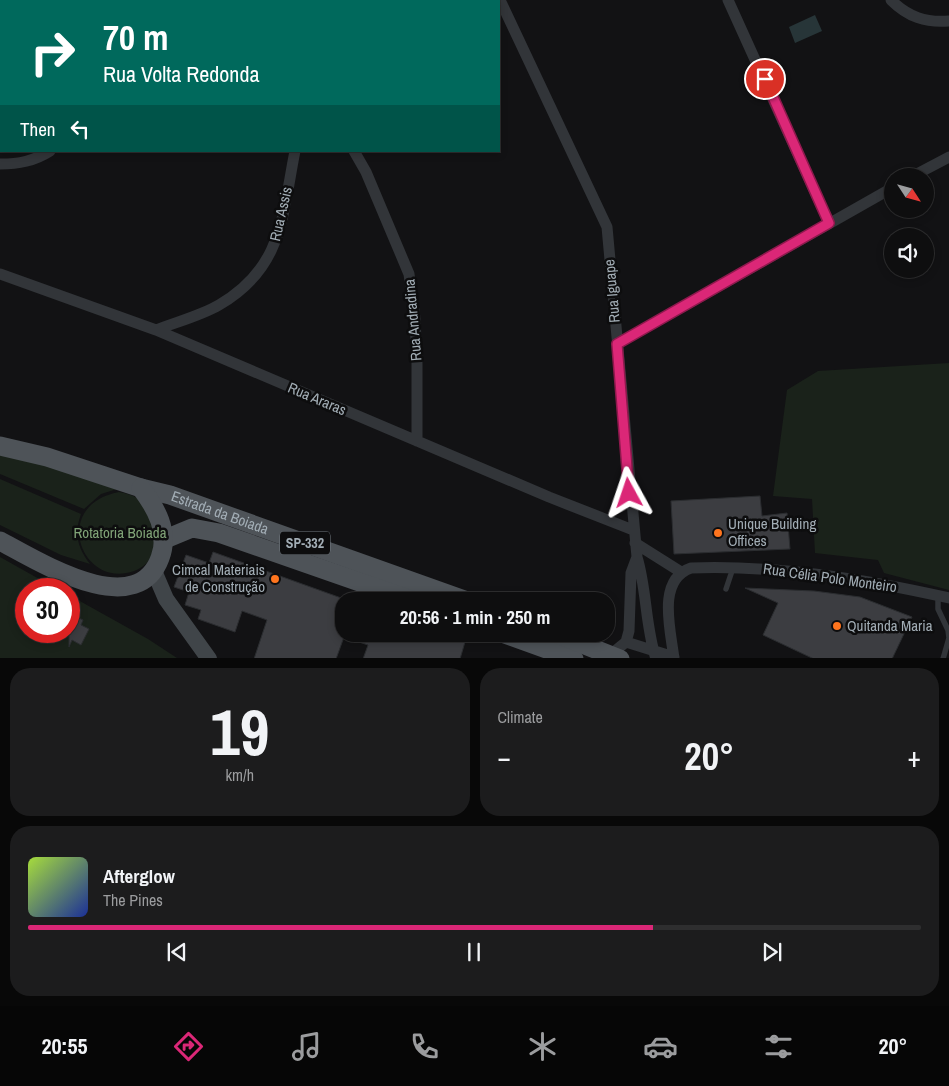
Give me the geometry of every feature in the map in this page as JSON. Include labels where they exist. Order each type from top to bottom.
[{"type":"main road","name":"SP-332","points":[[2,448],[47,457],[141,488]]},
{"type":"main road","points":[[0,542],[65,574],[106,588],[129,587],[144,580],[154,571],[161,556],[162,540],[159,516],[141,488]]},
{"type":"main road","name":"Estrada da Boiada","points":[[141,488],[170,495],[442,592]]},
{"type":"main road","name":"Estrada da Boiada","points":[[162,540],[192,528],[219,533],[388,592]]},
{"type":"main road","points":[[154,571],[166,599],[204,656]]},
{"type":"main road","points":[[528,642],[574,658]]},
{"type":"main road","points":[[585,642],[619,652]]},
{"type":"street","name":"Rua Iguape","points":[[500,0],[607,227],[633,530],[637,557],[631,573],[632,616],[619,652]]},
{"type":"street","points":[[728,0],[829,223]]},
{"type":"street","points":[[891,0],[916,18],[932,23],[949,21]]},
{"type":"street","points":[[0,164],[18,164],[41,157],[48,152]]},
{"type":"street","name":"Rua Assis","points":[[156,330],[218,306],[243,290],[265,266],[277,240],[294,152]]},
{"type":"street","name":"Rua Andradina","points":[[355,152],[366,172],[409,274],[415,318],[417,441]]},
{"type":"street","points":[[929,168],[949,157]]},
{"type":"street","points":[[617,344],[884,192]]},
{"type":"street","name":"Rua Araras","points":[[0,274],[156,330],[549,497],[633,530]]},
{"type":"street","points":[[619,652],[674,658],[669,594],[674,580],[681,572],[636,543]]},
{"type":"street","points":[[637,557],[642,573],[643,594],[655,655]]},
{"type":"street","name":"Rua Célia Polo Monteiro","points":[[681,572],[691,568],[777,568],[862,581],[944,597]]},
{"type":"lane","points":[[726,589],[733,568]]},
{"type":"lane","points":[[943,658],[949,638],[948,630],[938,609],[944,597]]},
{"type":"green space","points":[[949,363],[949,590],[884,573],[878,560],[815,553],[812,499],[773,496],[787,390],[818,371]]},
{"type":"green space","points":[[0,453],[20,457],[117,489],[101,494],[84,509],[0,474]]},
{"type":"green space","points":[[0,479],[81,514],[77,534],[78,540],[82,552],[90,564],[61,555],[0,525]]},
{"type":"green space","name":"Rotatoria Boiada","points":[[119,492],[136,497],[142,502],[150,512],[160,536],[148,562],[134,571],[115,574],[100,568],[88,558],[81,544],[79,528],[85,512],[98,500]]},
{"type":"green space","points":[[0,557],[37,578],[15,578],[15,643],[80,643],[80,601],[148,639],[177,658],[0,658]]},
{"type":"shaded area","points":[[815,15],[822,31],[795,43],[789,27]]},
{"type":"building","name":"Unique Building Offices","points":[[760,496],[762,516],[787,513],[790,549],[674,554],[671,501]]},
{"type":"building","points":[[213,552],[335,596],[335,642],[342,642],[336,658],[254,658],[267,620],[242,611],[235,632],[198,619],[201,610],[185,605],[189,592],[174,587],[186,555],[209,563]]},
{"type":"building","name":"Quitanda Maria","points":[[745,588],[814,591],[860,597],[912,617],[892,658],[812,658],[763,635],[778,603]]},
{"type":"building","points":[[80,618],[83,620],[81,625],[89,629],[81,645],[77,643],[80,643]]},
{"type":"building","points":[[359,642],[465,642],[460,658],[363,658],[368,645]]},
{"type":"place","name":"Unique Building Offices","points":[[718,533]]},
{"type":"place","name":"Cimcal Materiais de Construção","points":[[275,579]]},
{"type":"place","name":"Quitanda Maria","points":[[837,626]]},
{"type":"route","points":[[629,493],[617,344],[829,223],[765,79]]}]
